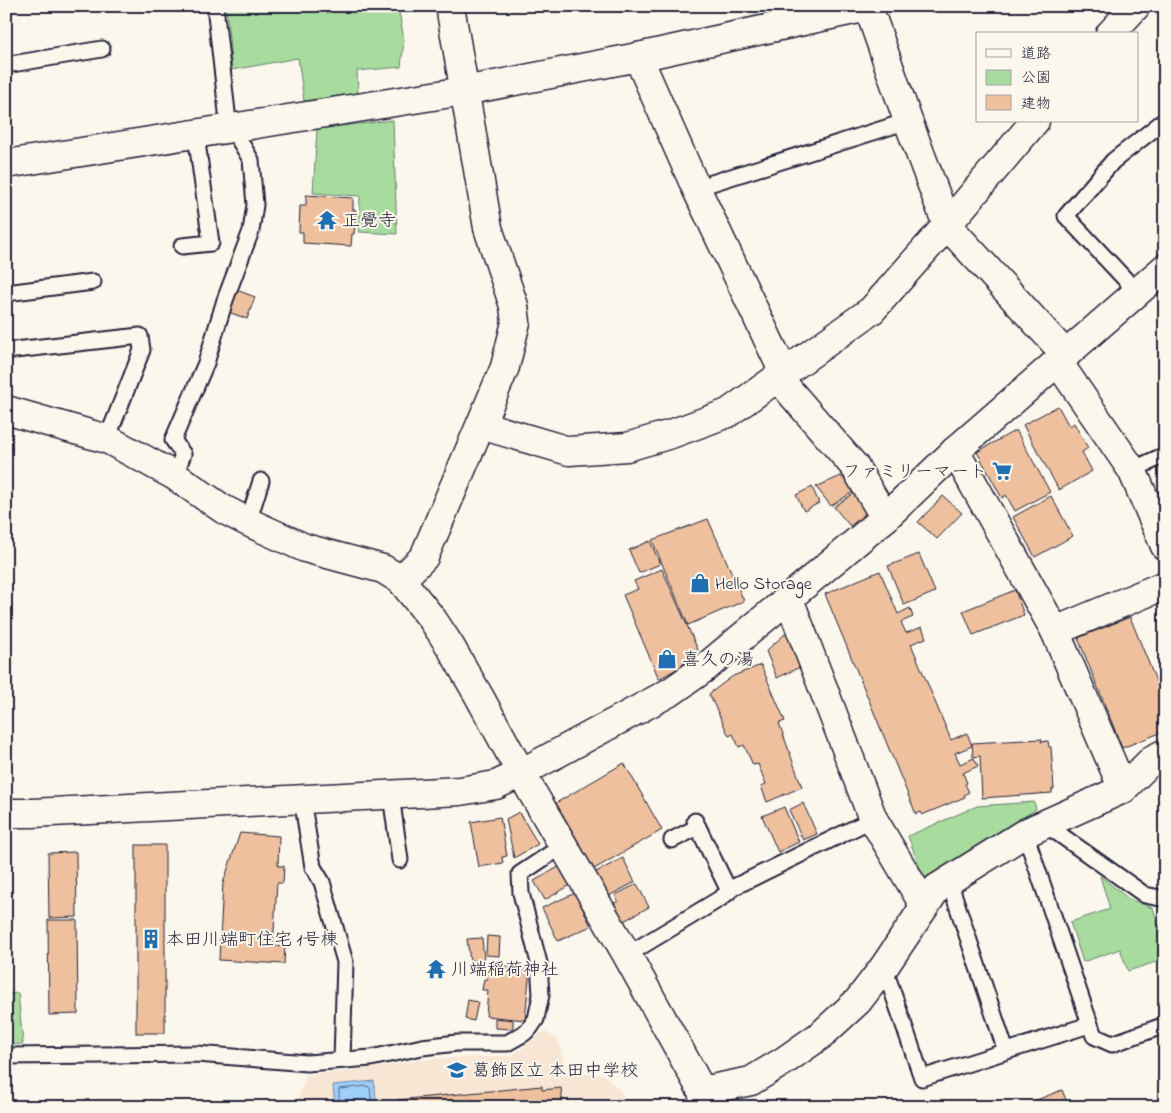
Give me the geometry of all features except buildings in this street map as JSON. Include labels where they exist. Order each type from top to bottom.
[{"type":"street","points":[[401,580],[424,557],[486,427],[505,367],[516,322],[514,306],[488,228],[450,6]]},
{"type":"street","points":[[6,164],[464,91],[638,57],[869,6],[908,121],[947,225],[1062,358],[1132,470],[1165,546]]},
{"type":"street","points":[[1112,32],[1136,6]]},
{"type":"street","points":[[638,57],[781,376],[854,467],[885,518]]},
{"type":"street","points":[[486,427],[569,451],[628,447],[671,434],[728,413],[872,310],[1034,122]]},
{"type":"street","points":[[6,813],[391,795],[477,789],[496,785],[672,691],[728,650],[885,518],[955,451],[1165,268]]},
{"type":"street","points":[[6,410],[107,439],[175,476],[248,522],[305,548],[383,569],[401,580],[433,620],[450,646],[563,848],[627,955],[703,1099],[751,1081],[822,1035],[844,1016],[858,1002],[884,967],[937,888],[1035,828],[1123,789],[1153,759],[1165,753]]},
{"type":"street","points":[[955,451],[1055,631],[1123,789]]},
{"type":"street","points":[[1055,631],[1165,585]]},
{"type":"street","points":[[789,599],[873,819],[924,905]]},
{"type":"lane","points":[[175,476],[183,454],[173,440],[206,364],[225,300],[251,231],[255,205],[251,160],[228,121],[215,6]]},
{"type":"lane","points":[[6,65],[102,50]]},
{"type":"lane","points":[[1137,292],[1066,216],[1113,161],[1165,120]]},
{"type":"lane","points":[[696,188],[908,121]]},
{"type":"lane","points":[[182,246],[211,243],[196,135]]},
{"type":"lane","points":[[6,293],[93,282]]},
{"type":"lane","points":[[6,351],[140,336],[142,350],[107,439]]},
{"type":"lane","points":[[1132,470],[1165,455]]},
{"type":"lane","points":[[248,522],[261,480]]},
{"type":"lane","points":[[391,795],[400,860]]},
{"type":"lane","points":[[302,799],[313,866],[322,882],[345,962],[342,1060]]},
{"type":"lane","points":[[627,955],[721,898],[734,887],[873,819]]},
{"type":"lane","points":[[672,840],[697,824],[729,891]]},
{"type":"lane","points":[[1035,828],[1145,895],[1165,899]]},
{"type":"lane","points":[[1035,828],[1089,1025],[1094,1036],[1112,1044],[1165,1026]]},
{"type":"lane","points":[[6,1056],[197,1054],[307,1063],[371,1058],[422,1047],[457,1043],[507,1043],[530,1028],[536,1019],[541,995],[539,962],[521,893],[520,874],[563,848]]},
{"type":"lane","points":[[948,881],[1006,1052]]},
{"type":"lane","points":[[884,967],[922,1078],[1089,1025]]},
{"type":"shaded area","name":"葛飾区立 本田中学校","points":[[544,1031],[558,1039],[567,1074],[603,1074],[622,1092],[623,1107],[294,1107],[307,1075],[382,1067],[424,1059],[512,1056]]},
{"type":"green space","points":[[226,6],[398,6],[404,40],[401,67],[357,71],[358,93],[304,101],[298,58],[232,70]]},
{"type":"green space","points":[[393,120],[397,234],[359,232],[360,196],[313,193],[317,129]]},
{"type":"green space","points":[[1034,802],[1036,809],[934,877],[926,879],[918,874],[920,868],[908,836],[977,806]]},
{"type":"green space","points":[[1100,876],[1129,899],[1153,908],[1165,944],[1165,959],[1128,971],[1120,949],[1083,962],[1070,922],[1110,909]]},
{"type":"green space","points":[[18,993],[23,1044],[6,1045],[6,994]]},
{"type":"water","points":[[374,1081],[377,1107],[335,1107],[333,1085]]},
{"type":"place","name":"正覺寺","points":[[327,220]]},
{"type":"place","name":"ファミリーマート","points":[[1002,471]]},
{"type":"place","name":"Hello Storage","points":[[700,583]]},
{"type":"place","name":"喜久の湯","points":[[667,659]]},
{"type":"place","name":"本田川端町住宅 1号棟","points":[[151,939]]},
{"type":"place","name":"川端稲荷神社","points":[[436,969]]},
{"type":"place","name":"葛飾区立 本田中学校","points":[[457,1070]]}]
